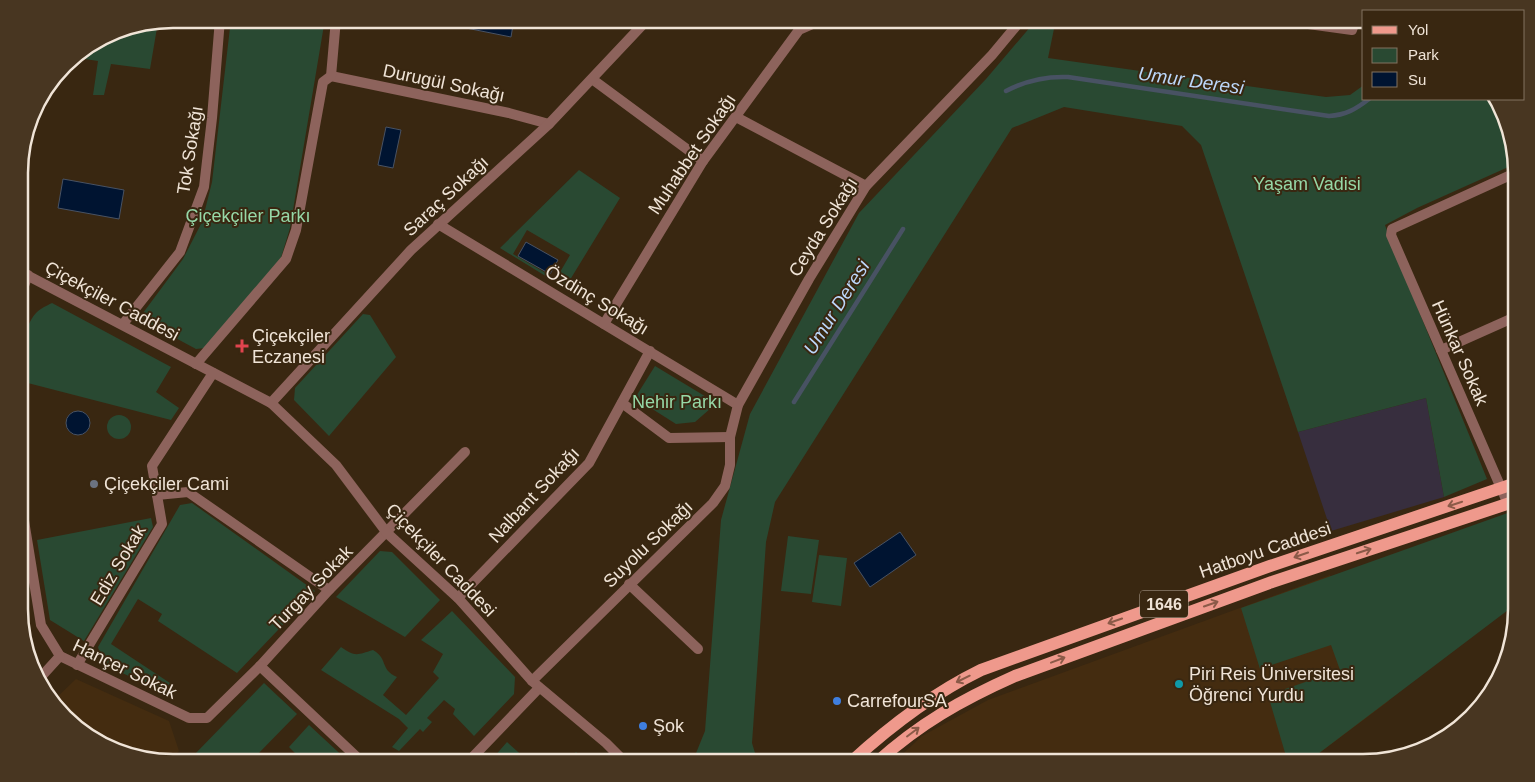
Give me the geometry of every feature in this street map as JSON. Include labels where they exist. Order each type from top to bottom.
[{"type":"main road","name":"Hatboyu Caddesi","points":[[860,754],[907,714],[955,683],[981,670],[1270,566],[1508,486]]},
{"type":"main road","name":"Hatboyu Caddesi","points":[[886,754],[925,723],[974,694],[1015,676],[1272,582],[1508,503]]},
{"type":"street","name":"Tok Sokağı","points":[[123,324],[180,252],[204,187],[219,27]]},
{"type":"street","points":[[196,364],[286,259],[296,230],[323,82],[331,76],[335,27]]},
{"type":"street","name":"Saraç Sokağı","points":[[271,404],[366,302],[384,279],[438,224],[549,124],[641,27]]},
{"type":"street","name":"Muhabbet Sokağı","points":[[604,324],[703,161],[799,30],[805,27]]},
{"type":"street","name":"Ceyda Sokağı","points":[[738,404],[809,279],[866,186],[992,55],[1015,27]]},
{"type":"street","points":[[1330,27],[1352,30],[1353,27]]},
{"type":"street","name":"Durugül Sokağı","points":[[331,76],[509,113],[549,124]]},
{"type":"street","points":[[592,79],[703,161]]},
{"type":"street","points":[[736,117],[866,186]]},
{"type":"street","name":"Hünkar Sokak","points":[[1508,176],[1392,229],[1391,235],[1502,489],[1508,497]]},
{"type":"street","name":"Özdinç Sokağı","points":[[438,224],[738,404]]},
{"type":"street","name":"Çiçekçiler Caddesi","points":[[28,275],[271,404],[336,464],[387,533],[458,598],[535,684],[617,754]]},
{"type":"street","points":[[1441,350],[1508,320]]},
{"type":"street","name":"Nalbant Sokağı","points":[[458,598],[589,463],[650,352]]},
{"type":"street","name":"Ediz Sokak","points":[[77,664],[162,524],[152,466],[213,373]]},
{"type":"street","points":[[622,403],[669,438],[730,437]]},
{"type":"street","name":"Suyolu Sokağı","points":[[475,754],[535,684],[630,584],[713,503],[724,486],[730,465],[730,437],[738,404]]},
{"type":"street","name":"Turgay Sokak","points":[[260,666],[328,590],[387,533],[465,452]]},
{"type":"street","points":[[157,495],[188,492],[328,590]]},
{"type":"street","name":"Hançer Sokak","points":[[28,545],[41,625],[60,656],[189,718],[207,718],[260,666]]},
{"type":"street","points":[[630,584],[698,649]]},
{"type":"street","points":[[43,674],[60,656]]},
{"type":"street","points":[[260,666],[353,754]]},
{"type":"shaded area","points":[[1426,398],[1444,497],[1331,531],[1298,432]]},
{"type":"shaded area","points":[[1330,575],[1389,701],[1318,754],[903,754],[922,736],[988,700]]},
{"type":"shaded area","points":[[76,679],[169,721],[179,751],[176,754],[145,752],[109,740],[77,718],[57,697]]},
{"type":"green space","name":"Çiçekçiler Parkı","points":[[230,27],[324,27],[290,228],[280,261],[205,348],[196,349],[144,321],[143,313],[183,259],[202,222],[212,182]]},
{"type":"green space","name":"Yaşam Vadisi","points":[[1030,27],[1054,27],[1048,58],[1326,97],[1350,95],[1362,86],[1362,100],[1488,100],[1503,135],[1507,167],[1417,208],[1385,225],[1487,479],[1444,497],[1426,398],[1298,432],[1201,145],[1182,126],[1064,107],[1012,128],[775,502],[766,542],[752,743],[755,754],[696,754],[705,731],[721,520],[750,414],[859,213],[986,79]]},
{"type":"green space","points":[[157,29],[150,69],[111,64],[104,95],[93,95],[98,61],[83,59],[99,48],[126,35]]},
{"type":"green space","points":[[579,170],[620,198],[565,288],[500,248]],"holes":[[[527,230],[570,255],[556,279],[513,254]]]},
{"type":"green space","points":[[52,303],[171,367],[156,392],[179,408],[171,420],[28,383],[28,327],[31,319],[42,308]]},
{"type":"green space","points":[[363,314],[370,315],[396,357],[329,436],[294,400],[295,388]]},
{"type":"green space","name":"Nehir Parkı","points":[[655,366],[708,398],[711,408],[695,422],[676,424],[635,398]]},
{"type":"green space","points":[[119,415],[124,416],[130,422],[130,432],[124,438],[119,439],[114,438],[108,432],[107,427],[108,422],[114,416]]},
{"type":"green space","points":[[192,503],[315,591],[237,673],[158,621],[162,614],[138,599],[111,644],[170,683],[163,692],[103,664],[98,647],[180,505]]},
{"type":"green space","points":[[1508,513],[1508,610],[1318,754],[1285,754],[1268,695],[1340,670],[1331,645],[1260,669],[1241,608]]},
{"type":"green space","points":[[151,518],[153,527],[84,641],[50,620],[37,540]]},
{"type":"green space","points":[[788,536],[819,540],[811,594],[781,591]]},
{"type":"green space","points":[[380,551],[392,552],[440,600],[405,637],[336,597]]},
{"type":"green space","points":[[819,555],[847,558],[841,606],[812,602]]},
{"type":"green space","points":[[452,611],[515,677],[514,694],[474,736],[453,714],[455,709],[444,700],[427,718],[432,722],[423,732],[420,729],[399,751],[392,747],[408,728],[399,719],[321,670],[341,647],[356,654],[373,650],[381,657],[388,671],[397,677],[383,695],[406,715],[439,678],[433,672],[443,654],[421,640]]},
{"type":"green space","points":[[264,683],[297,714],[258,754],[195,754]]},
{"type":"green space","points":[[309,725],[340,754],[296,754],[289,747]]},
{"type":"green space","points":[[507,742],[520,754],[497,754]]},
{"type":"water","points":[[461,27],[513,27],[511,37]]},
{"type":"water","points":[[386,127],[401,130],[393,168],[378,165]]},
{"type":"water","points":[[63,179],[124,190],[119,219],[58,208]]},
{"type":"water","points":[[526,242],[558,260],[550,274],[518,256]]},
{"type":"water","points":[[78,411],[83,412],[89,418],[89,428],[83,434],[78,435],[73,434],[67,428],[66,423],[67,418],[73,412]]},
{"type":"water","points":[[900,532],[916,555],[870,587],[854,563]]},
{"type":"waterway","name":"Umur Deresi","points":[[1006,91],[1020,84],[1036,80],[1051,77],[1068,77],[1329,116],[1350,111],[1368,100]]},
{"type":"waterway","name":"Umur Deresi","points":[[794,402],[903,229]]},
{"type":"place","name":"Çiçekçiler Eczanesi","points":[[242,346]]},
{"type":"place","name":"Çiçekçiler Cami","points":[[94,484]]},
{"type":"place","name":"Piri Reis Üniversitesi Öğrenci Yurdu","points":[[1179,684]]},
{"type":"place","name":"CarrefourSA","points":[[837,701]]},
{"type":"place","name":"Şok","points":[[643,726]]}]
